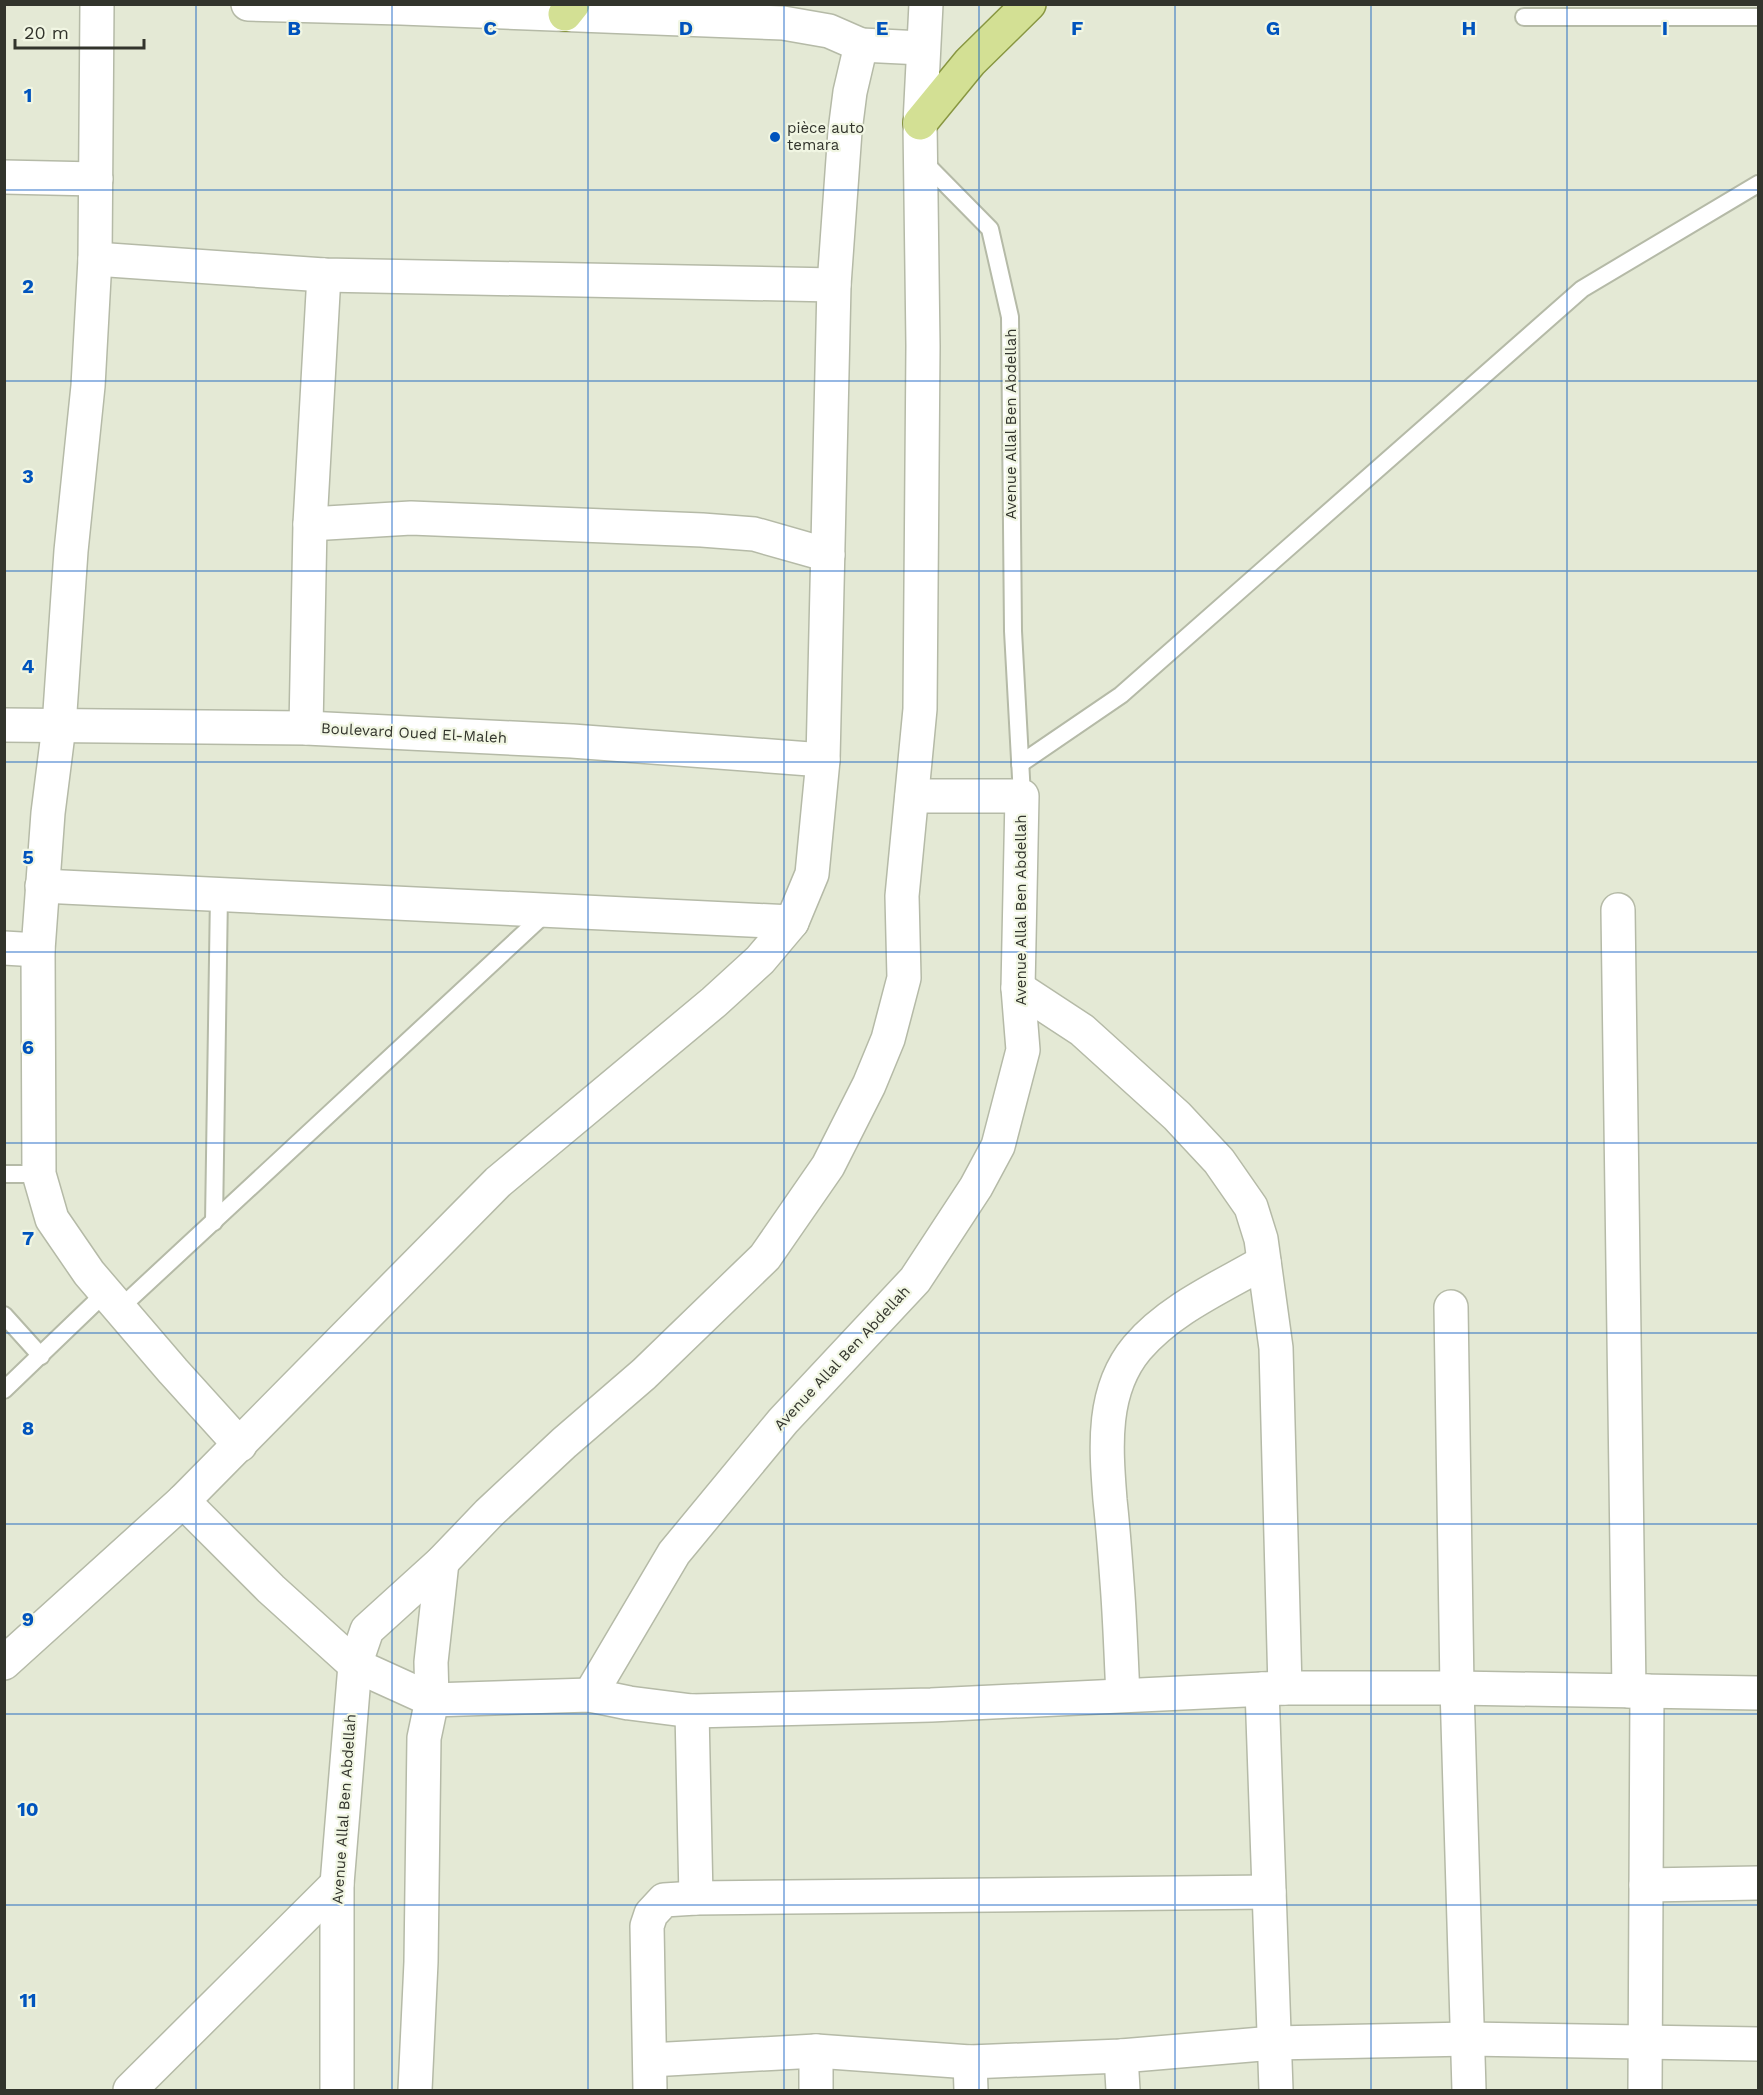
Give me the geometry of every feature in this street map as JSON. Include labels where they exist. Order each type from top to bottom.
[{"type":"main road","points":[[920,123],[970,62],[1029,4]]},
{"type":"street","points":[[97,4],[95,259],[88,386],[71,551],[59,726],[42,885],[38,950],[39,1174],[52,1219],[89,1273],[240,1445]]},
{"type":"street","points":[[248,4],[569,9],[783,23],[829,31],[861,45],[922,48]]},
{"type":"street","name":"Avenue Allal Ben Abdellah","points":[[337,2091],[337,1884],[355,1665],[368,1630],[442,1562],[489,1513],[564,1443],[644,1374],[765,1257],[828,1166],[869,1085],[888,1039],[904,978],[902,896],[920,709],[923,346],[920,123],[926,4]]},
{"type":"street","points":[[4,1663],[183,1501],[498,1182],[714,1002],[760,960],[792,922],[812,874],[823,760],[834,285],[845,131],[850,92],[861,45]]},
{"type":"street","points":[[4,177],[96,179]]},
{"type":"street","points":[[95,259],[324,275],[834,285]]},
{"type":"street","points":[[306,728],[310,524],[324,275]]},
{"type":"street","points":[[310,524],[411,518],[702,530],[754,534],[828,555]]},
{"type":"street","name":"Boulevard Oued El-Maleh","points":[[4,725],[306,728],[572,741],[823,760]]},
{"type":"street","points":[[912,796],[1022,796]]},
{"type":"street","name":"Avenue Allal Ben Abdellah","points":[[590,1695],[674,1553],[783,1421],[915,1280],[976,1187],[998,1146],[1023,1050],[1018,987],[1022,796]]},
{"type":"street","points":[[42,885],[792,922]]},
{"type":"street","points":[[1618,910],[1638,1691],[1646,1885],[1645,2091]]},
{"type":"street","points":[[4,948],[38,950]]},
{"type":"street","points":[[1018,987],[1082,1030],[1177,1116],[1219,1161],[1251,1207],[1261,1239],[1276,1348],[1278,1387],[1269,1892],[1275,2091]]},
{"type":"street","points":[[1123,1695],[1118,1594],[1107,1459],[1107,1430],[1112,1398],[1123,1369],[1137,1348],[1166,1320],[1264,1262]]},
{"type":"street","points":[[1451,1307],[1457,1688],[1469,2091]]},
{"type":"street","points":[[183,1501],[271,1589],[355,1665],[432,1700],[590,1695],[629,1704],[692,1711],[931,1706],[1273,1688],[1457,1688],[1758,1693]]},
{"type":"street","points":[[416,2091],[421,1962],[424,1738],[432,1700],[432,1662],[442,1562]]},
{"type":"street","points":[[692,1711],[696,1898]]},
{"type":"street","points":[[1646,1885],[1758,1883]]},
{"type":"street","points":[[130,2091],[337,1884]]},
{"type":"street","points":[[1269,1892],[664,1900],[651,1914],[647,1926],[650,2075],[816,2051],[970,2077],[1121,2056],[1274,2043],[1469,2039],[1758,2044]]},
{"type":"street","points":[[816,2051],[816,2091]]},
{"type":"street","points":[[1121,2056],[1123,2091]]},
{"type":"lane","points":[[1524,17],[1758,17]]},
{"type":"lane","name":"Avenue Allal Ben Abdellah","points":[[920,159],[990,229],[1010,317],[1013,631],[1022,796]]},
{"type":"lane","points":[[1020,764],[1120,695],[1582,289],[1758,184]]},
{"type":"lane","points":[[214,1222],[219,894]]},
{"type":"lane","points":[[4,1390],[41,1356],[214,1222],[549,911]]},
{"type":"lane","points":[[4,1174],[39,1174]]},
{"type":"lane","points":[[4,1315],[41,1356]]},
{"type":"place","name":"pièce auto temara","points":[[775,137]]}]
